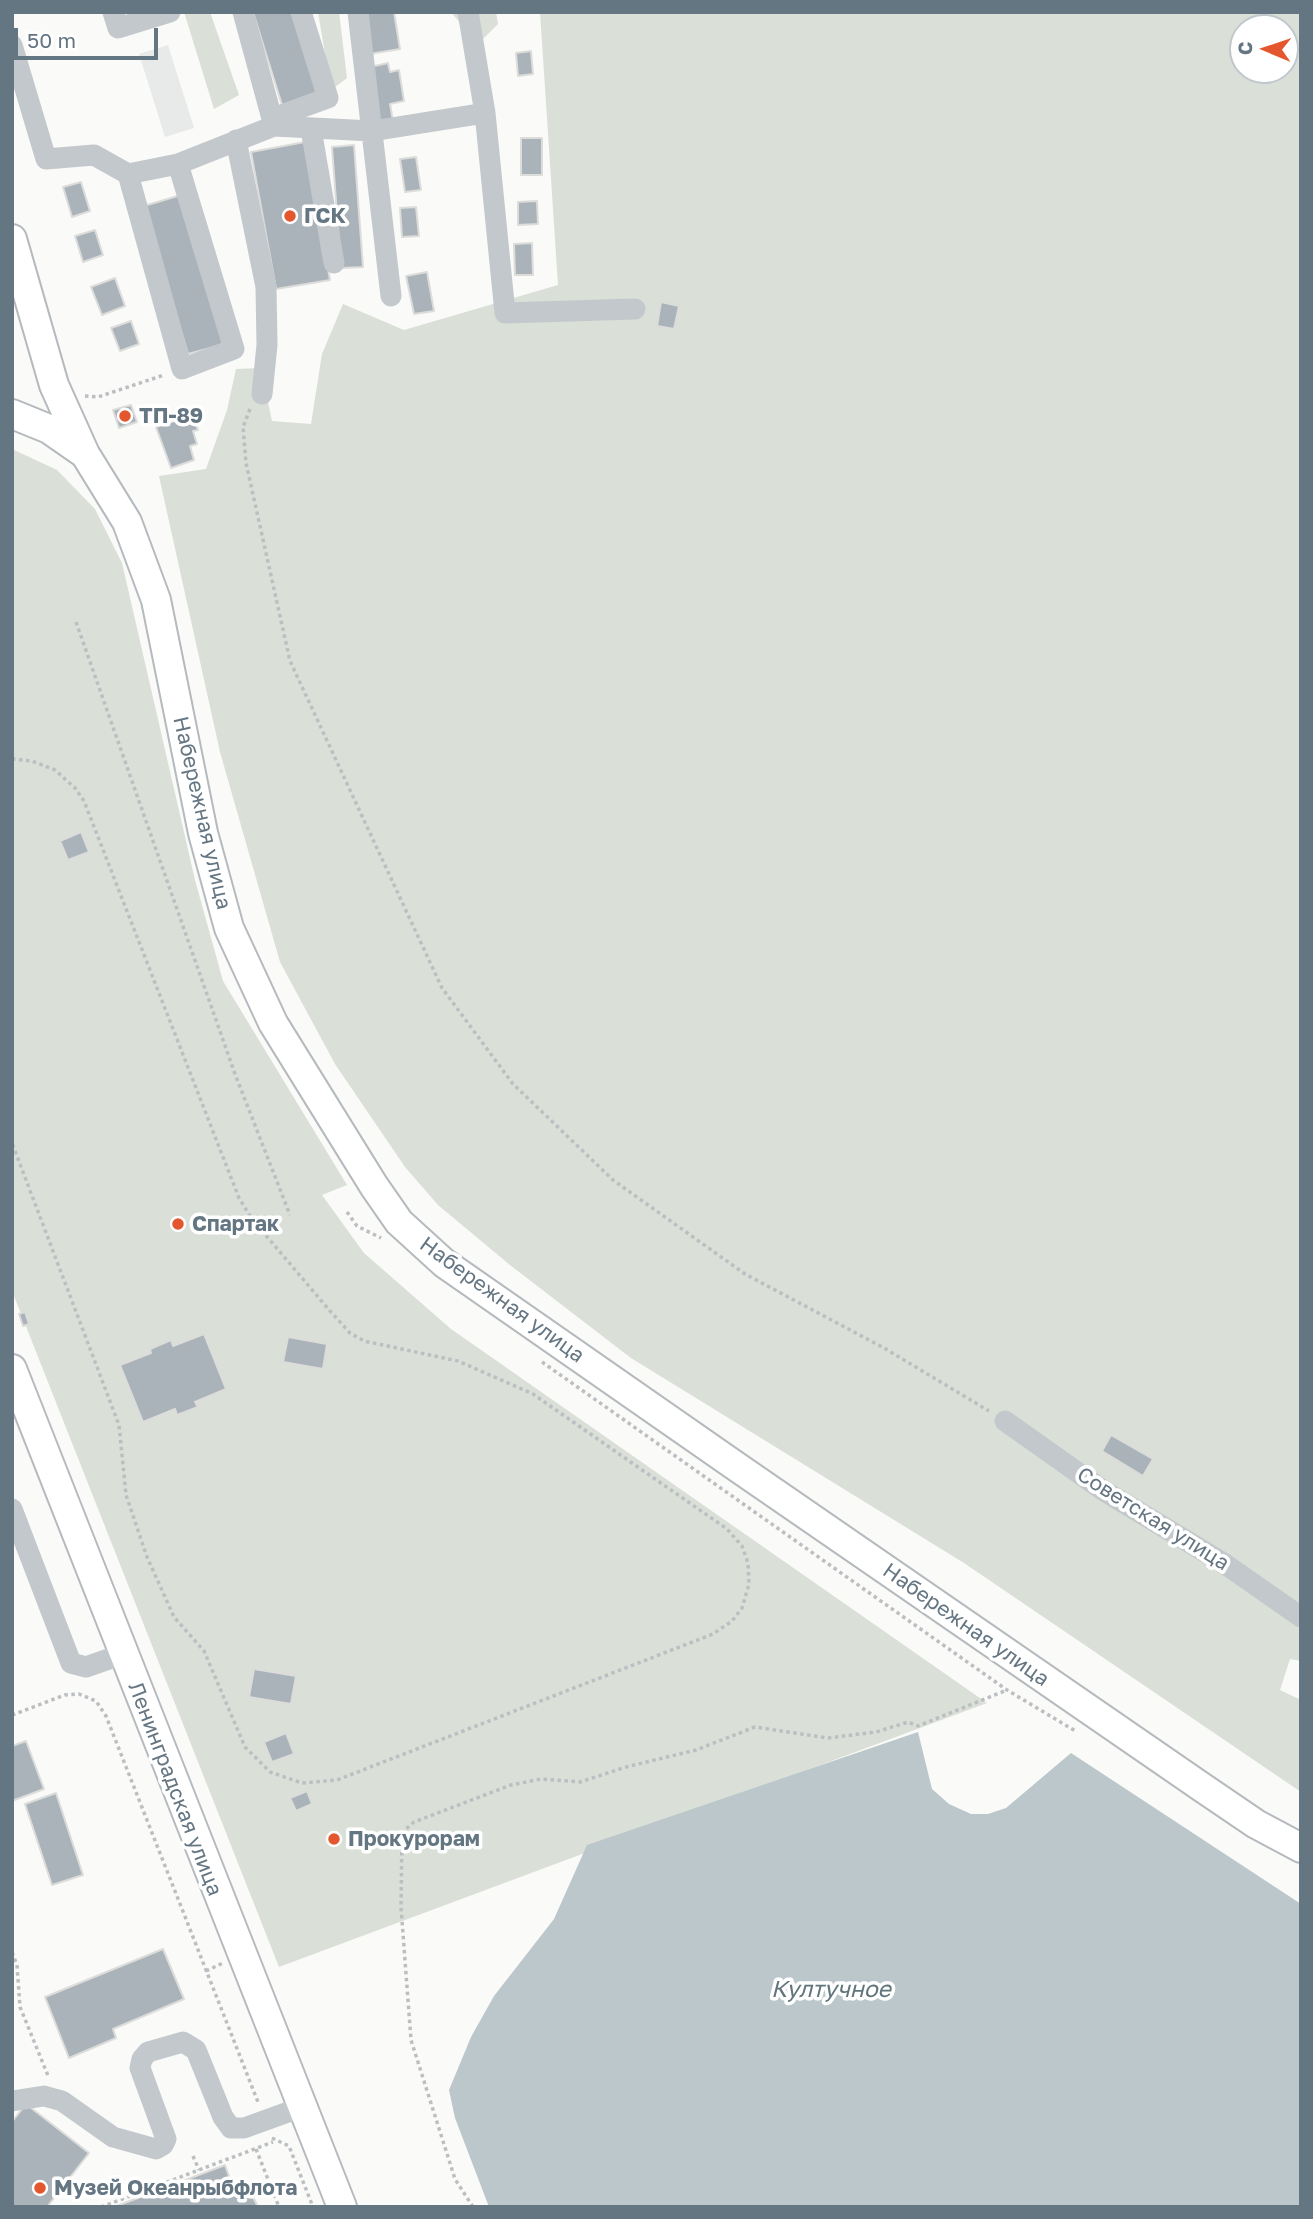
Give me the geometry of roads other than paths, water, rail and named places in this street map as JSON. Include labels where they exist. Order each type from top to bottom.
[{"type":"main road","points":[[12,239],[54,385],[85,454]]},
{"type":"main road","name":"Набережная улица","points":[[12,414],[49,429],[85,454],[127,522],[149,579],[212,871],[241,958],[279,1034],[400,1222],[444,1263],[726,1459],[1256,1824],[1301,1848]]},
{"type":"main road","name":"Ленинградская улица","points":[[12,1369],[342,2207]]},
{"type":"street","points":[[113,12],[118,28],[170,12]]},
{"type":"street","points":[[243,12],[273,122]]},
{"type":"street","points":[[12,45],[46,159],[94,155],[128,174],[178,164],[328,98],[301,12]]},
{"type":"street","points":[[358,12],[391,296]]},
{"type":"street","points":[[468,12],[485,113],[505,313],[635,309]]},
{"type":"street","points":[[273,122],[312,129],[372,131],[485,113]]},
{"type":"street","points":[[312,129],[334,263]]},
{"type":"street","points":[[236,139],[266,287],[267,345],[257,400]]},
{"type":"street","points":[[128,174],[182,369],[234,349],[178,164]]},
{"type":"street","name":"Советская улица","points":[[1006,1420],[1104,1491],[1225,1564],[1301,1617]]},
{"type":"street","points":[[12,1509],[71,1663],[86,1667],[123,1654]]},
{"type":"street","points":[[12,2101],[44,2096],[57,2100],[113,2137],[146,2148],[163,2145],[166,2138],[140,2068],[148,2052],[183,2042],[196,2050],[227,2126],[236,2129],[302,2107]]},
{"type":"water","name":"Култучное","points":[[918,1732],[932,1789],[949,1804],[971,1814],[988,1814],[1006,1808],[1071,1753],[1301,1904],[1301,2207],[489,2207],[455,2118],[449,2090],[471,2037],[494,1996],[554,1919],[587,1845]]},
{"type":"place","name":"ГСК","points":[[290,216]]},
{"type":"place","name":"ТП-89","points":[[125,416]]},
{"type":"place","name":"Спартак","points":[[178,1224]]},
{"type":"place","name":"Прокурорам","points":[[334,1839]]},
{"type":"place","name":"Музей Океанрыбфлота","points":[[40,2188]]}]
